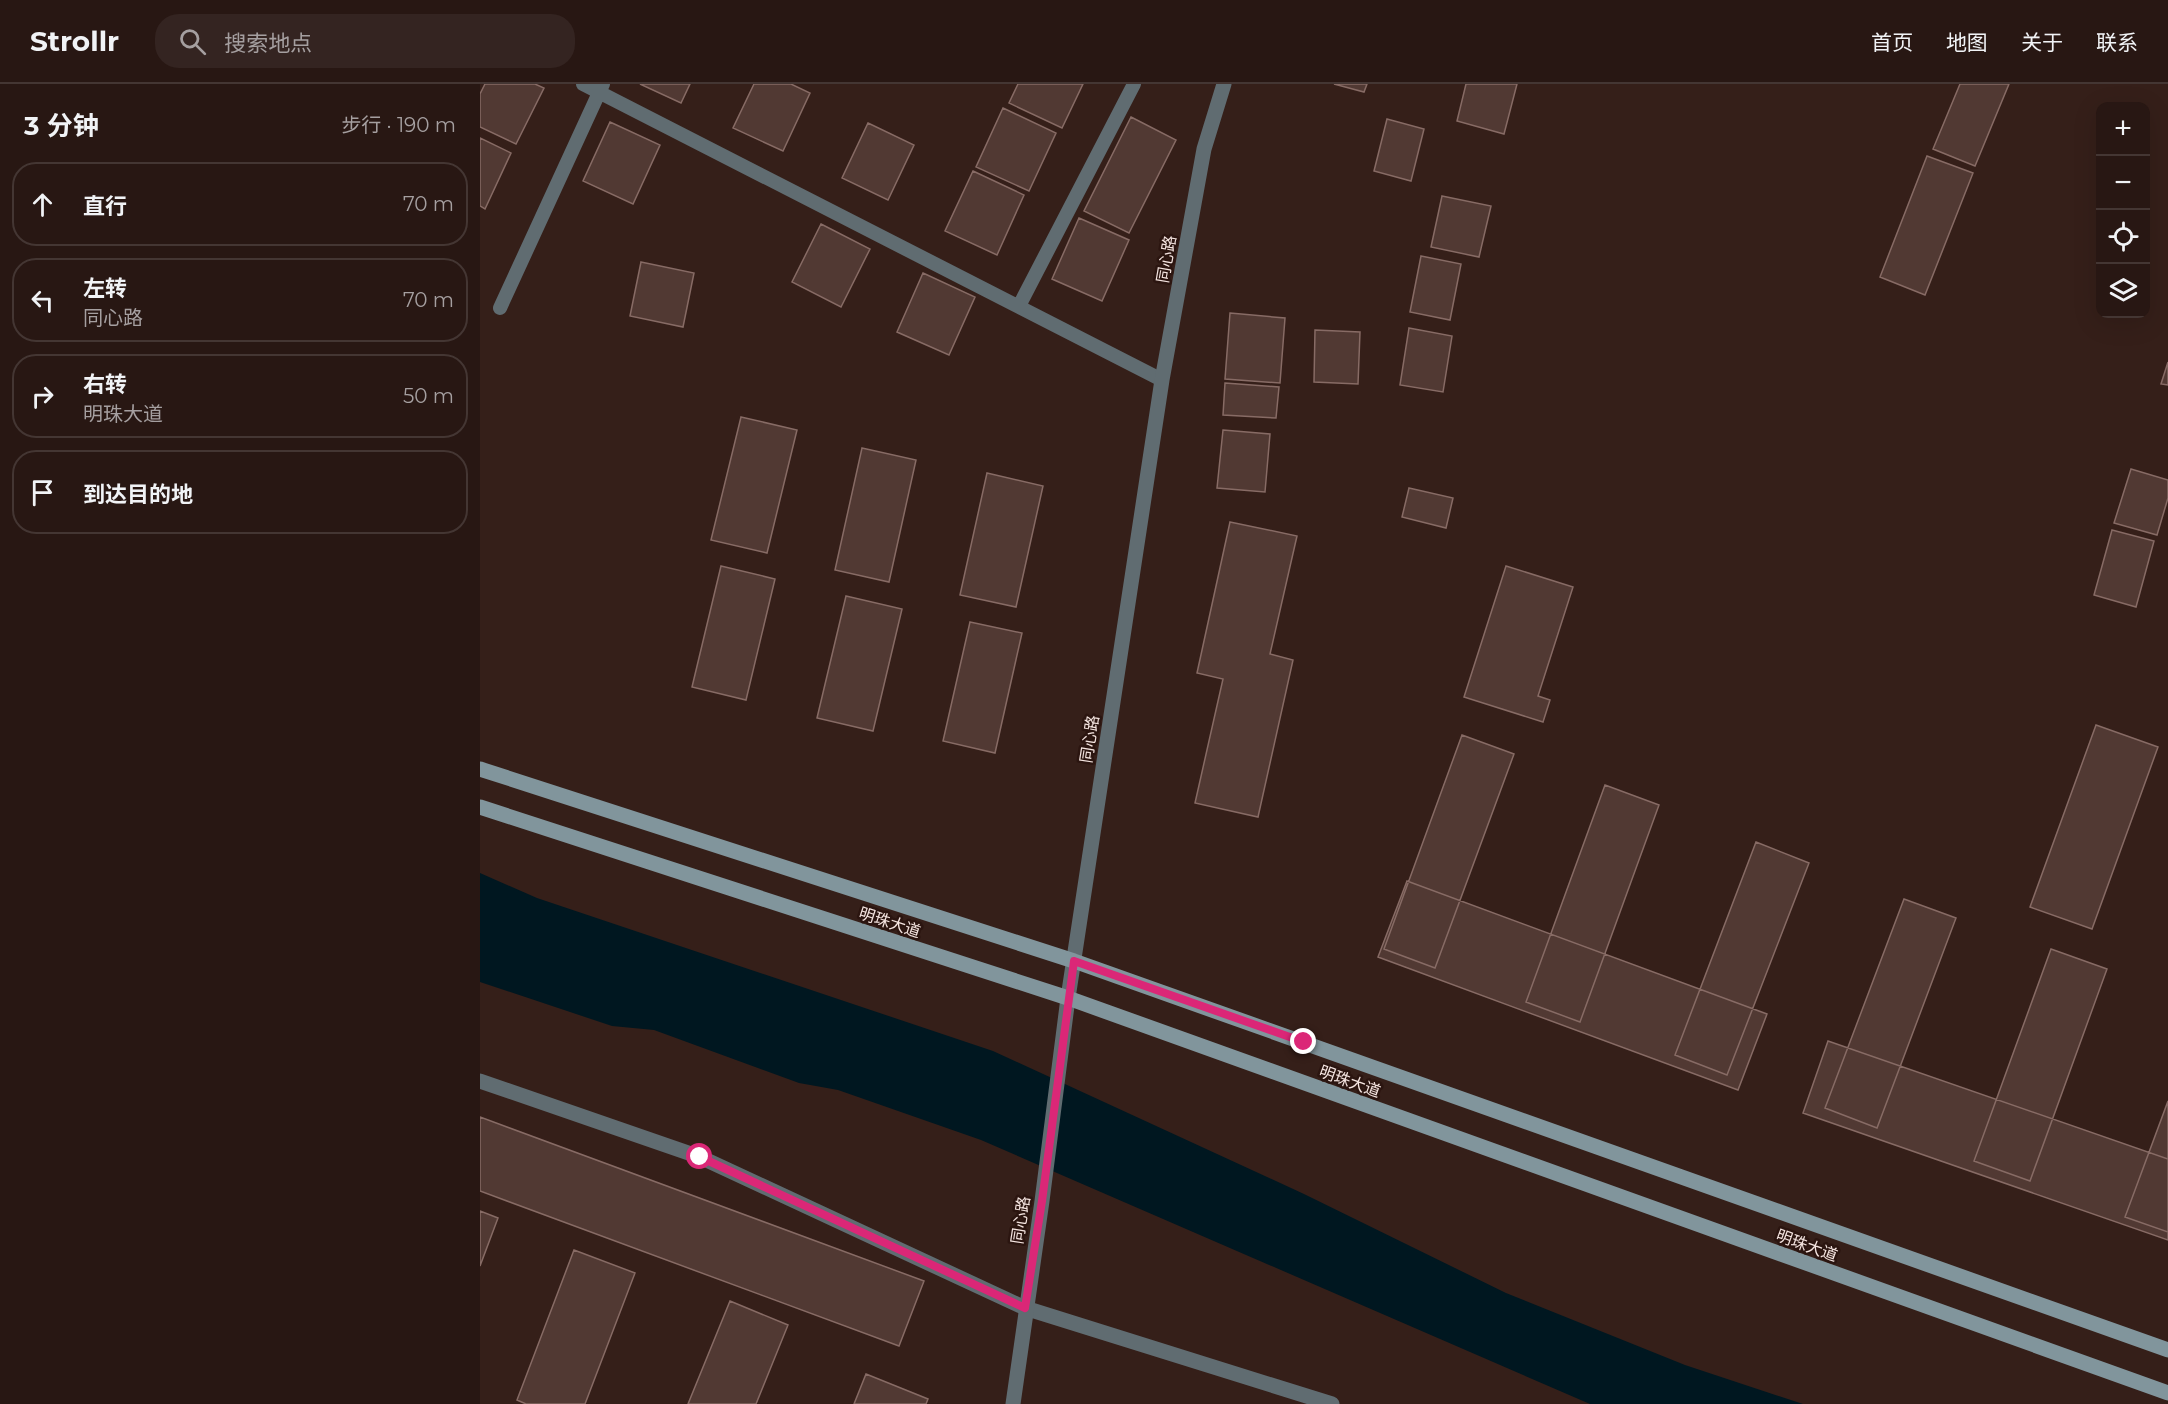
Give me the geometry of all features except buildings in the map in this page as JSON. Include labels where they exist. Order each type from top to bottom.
[{"type":"main road","name":"明珠大道","points":[[480,769],[1074,961],[2168,1350]]},
{"type":"main road","name":"明珠大道","points":[[480,807],[1068,998],[2168,1393]]},
{"type":"street","name":"同心路","points":[[1013,1404],[1068,998],[1162,380],[1204,149],[1224,84]]},
{"type":"street","points":[[480,1081],[700,1157],[1025,1308],[1332,1404]]},
{"type":"lane","points":[[583,84],[601,88],[1162,380]]},
{"type":"lane","points":[[1018,306],[1134,84]]},
{"type":"lane","points":[[500,308],[601,88]]},
{"type":"water","points":[[480,873],[537,898],[993,1051],[1304,1194],[1506,1293],[1685,1365],[1803,1404],[1590,1404],[981,1140],[838,1090],[799,1083],[654,1030],[612,1026],[480,982]]},
{"type":"route","points":[[700,1157],[1025,1308],[1042,1201],[1074,961],[1304,1042]]}]
